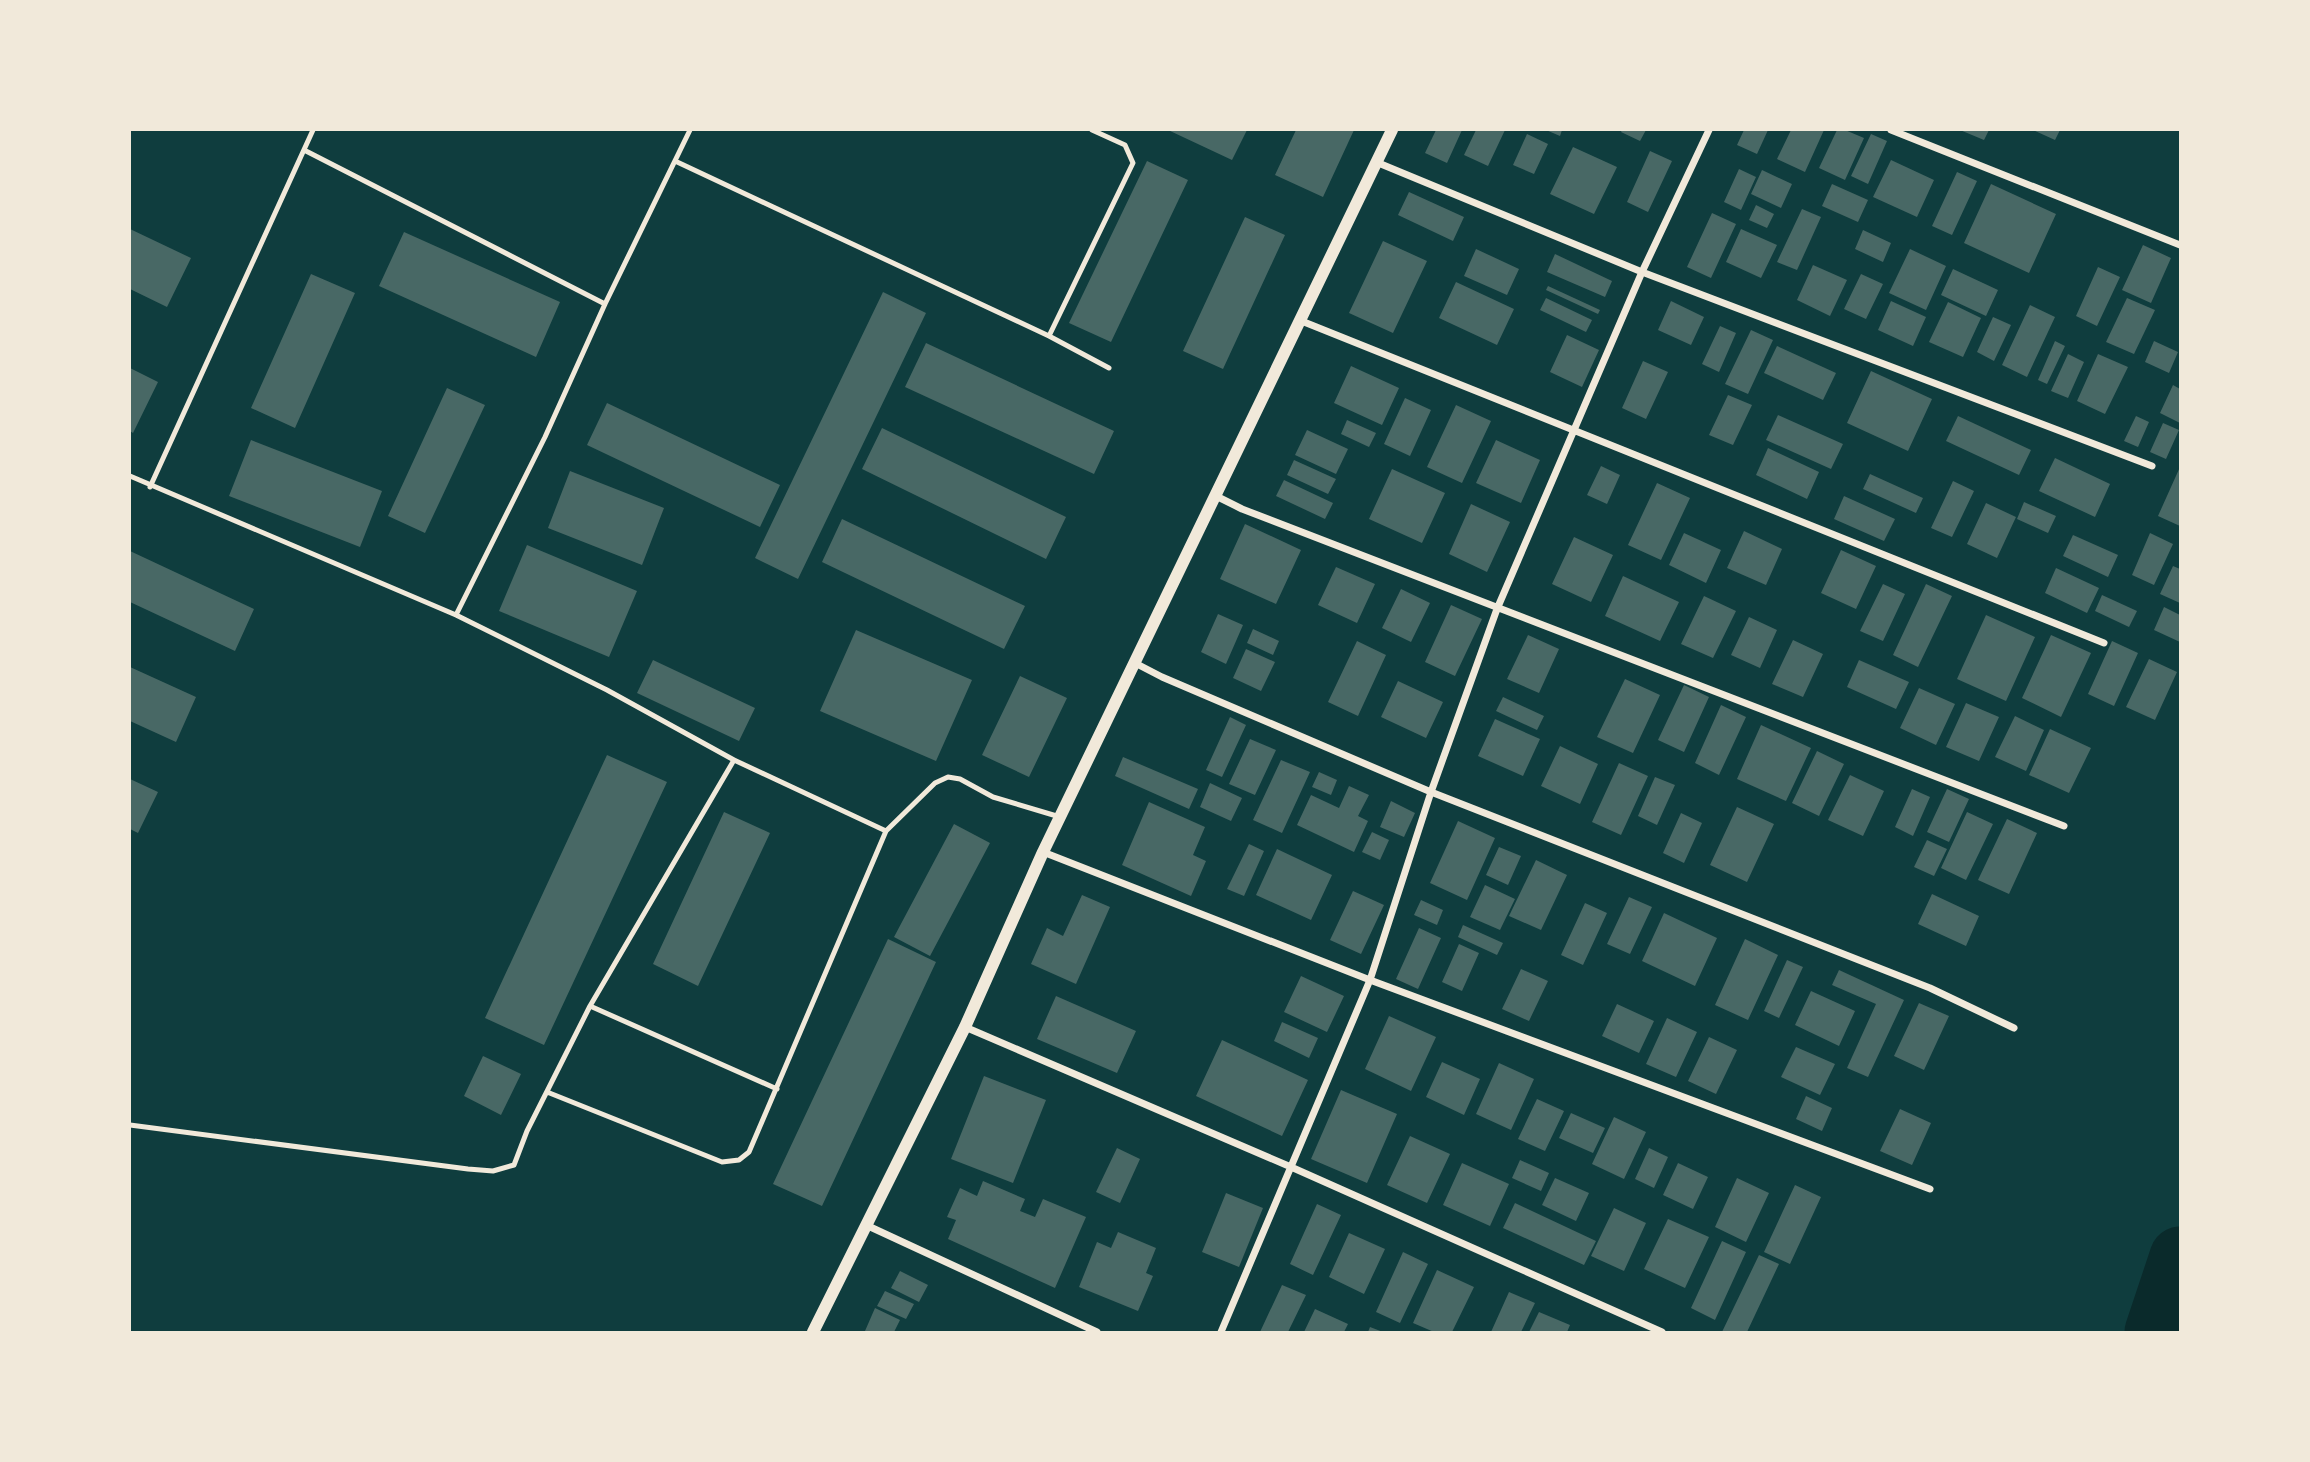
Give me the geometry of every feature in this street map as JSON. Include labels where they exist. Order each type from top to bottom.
[{"type":"street","points":[[813,1332],[965,1027],[1043,852],[1392,130]]},
{"type":"street","points":[[1221,1332],[1370,980],[1431,792],[1497,609],[1642,272],[1709,130]]},
{"type":"street","points":[[1891,130],[2180,245]]},
{"type":"street","points":[[1376,162],[1642,272],[2152,466]]},
{"type":"street","points":[[1299,320],[2104,643]]},
{"type":"street","points":[[1216,496],[1242,509],[1497,609],[2064,826]]},
{"type":"street","points":[[1135,663],[1431,792],[1930,988],[2014,1028]]},
{"type":"street","points":[[1043,852],[1370,980],[1930,1189]]},
{"type":"street","points":[[965,1027],[1291,1167],[1662,1332]]},
{"type":"street","points":[[865,1225],[1097,1332]]},
{"type":"lane","points":[[150,486],[313,130]]},
{"type":"lane","points":[[456,615],[545,437],[605,304],[690,130]]},
{"type":"lane","points":[[1049,336],[1133,163],[1125,145],[1092,130]]},
{"type":"lane","points":[[304,150],[605,304]]},
{"type":"lane","points":[[676,161],[1049,336],[1109,368]]},
{"type":"lane","points":[[130,476],[456,615],[607,690],[734,760],[886,831]]},
{"type":"lane","points":[[130,1125],[493,1171],[514,1165],[527,1131],[590,1006],[734,760]]},
{"type":"lane","points":[[547,1092],[722,1162],[739,1160],[749,1152],[886,831],[935,783],[948,777],[960,779],[993,797],[1060,817]]},
{"type":"lane","points":[[590,1006],[777,1089]]},
{"type":"building","points":[[1168,130],[1247,130],[1232,160]]},
{"type":"building","points":[[1296,130],[1354,130],[1323,197],[1275,175]]},
{"type":"building","points":[[1436,130],[1462,130],[1447,163],[1425,153]]},
{"type":"building","points":[[1476,130],[1505,130],[1488,166],[1464,155]]},
{"type":"building","points":[[1546,130],[1562,130],[1560,136]]},
{"type":"building","points":[[1646,130],[1640,141],[1621,132]]},
{"type":"building","points":[[1744,130],[1768,130],[1757,154],[1737,145]]},
{"type":"building","points":[[1791,130],[1824,130],[1805,172],[1777,159]]},
{"type":"building","points":[[1837,130],[1845,130],[1864,138],[1845,180],[1819,168]]},
{"type":"building","points":[[1960,130],[1989,130],[1984,140]]},
{"type":"building","points":[[2033,130],[2060,130],[2055,140]]},
{"type":"building","points":[[1527,134],[1548,144],[1534,174],[1513,165]]},
{"type":"building","points":[[1871,134],[1887,141],[1868,184],[1851,176]]},
{"type":"building","points":[[1573,147],[1617,167],[1594,214],[1550,194]]},
{"type":"building","points":[[1650,151],[1672,161],[1648,212],[1627,202]]},
{"type":"building","points":[[1891,160],[1934,180],[1917,217],[1873,197]]},
{"type":"building","points":[[1147,161],[1188,180],[1111,342],[1069,323]]},
{"type":"building","points":[[1739,169],[1756,177],[1741,210],[1724,202]]},
{"type":"building","points":[[1762,170],[1792,184],[1781,208],[1751,194]]},
{"type":"building","points":[[1957,172],[1977,181],[1952,235],[1932,226]]},
{"type":"building","points":[[1832,184],[1868,200],[1858,222],[1822,206]]},
{"type":"building","points":[[1991,184],[2056,214],[2029,273],[1964,243]]},
{"type":"building","points":[[1409,192],[1464,217],[1453,241],[1398,215]]},
{"type":"building","points":[[1756,205],[1774,214],[1767,228],[1749,220]]},
{"type":"building","points":[[1802,209],[1821,217],[1797,270],[1777,262]]},
{"type":"building","points":[[1712,213],[1736,224],[1711,278],[1687,267]]},
{"type":"building","points":[[1245,217],[1285,235],[1223,369],[1183,351]]},
{"type":"building","points":[[130,229],[191,258],[167,307],[130,289]]},
{"type":"building","points":[[1741,229],[1777,245],[1761,278],[1726,262]]},
{"type":"building","points":[[1863,230],[1891,243],[1883,262],[1855,249]]},
{"type":"building","points":[[404,232],[560,302],[536,357],[379,286]]},
{"type":"building","points":[[1383,241],[1427,261],[1393,333],[1349,313]]},
{"type":"building","points":[[2143,245],[2171,258],[2151,303],[2122,290]]},
{"type":"building","points":[[1476,249],[1519,269],[1507,295],[1464,276]]},
{"type":"building","points":[[1910,249],[1946,266],[1926,310],[1889,293]]},
{"type":"building","points":[[1555,254],[1612,281],[1605,297],[1547,272]]},
{"type":"building","points":[[1813,265],[1847,280],[1830,316],[1797,300]]},
{"type":"building","points":[[2098,267],[2120,277],[2097,326],[2076,316]]},
{"type":"building","points":[[1953,269],[1998,290],[1986,316],[1941,295]]},
{"type":"building","points":[[311,274],[355,293],[295,428],[251,408]]},
{"type":"building","points":[[1861,274],[1883,284],[1866,319],[1844,309]]},
{"type":"building","points":[[1456,282],[1514,309],[1497,345],[1439,318]]},
{"type":"building","points":[[1548,286],[1600,310],[1598,314],[1546,290]]},
{"type":"building","points":[[883,292],[926,313],[798,579],[755,558]]},
{"type":"building","points":[[1546,298],[1592,320],[1586,332],[1540,310]]},
{"type":"building","points":[[2127,298],[2155,310],[2134,354],[2106,342]]},
{"type":"building","points":[[1671,301],[1704,317],[1691,345],[1658,330]]},
{"type":"building","points":[[1891,301],[1926,317],[1913,346],[1878,330]]},
{"type":"building","points":[[1948,302],[1981,318],[1963,357],[1929,342]]},
{"type":"building","points":[[2030,305],[2055,317],[2027,377],[2002,365]]},
{"type":"building","points":[[1993,317],[2011,325],[1994,361],[1977,352]]},
{"type":"building","points":[[1720,326],[1736,333],[1719,372],[1702,364]]},
{"type":"building","points":[[1751,330],[1773,340],[1748,394],[1725,384]]},
{"type":"building","points":[[1567,335],[1599,350],[1582,387],[1550,372]]},
{"type":"building","points":[[2055,341],[2065,346],[2047,384],[2038,380]]},
{"type":"building","points":[[2154,341],[2178,352],[2169,373],[2145,362]]},
{"type":"building","points":[[926,343],[1114,431],[1094,474],[905,387]]},
{"type":"building","points":[[1777,346],[1836,373],[1823,400],[1764,373]]},
{"type":"building","points":[[2068,354],[2084,362],[2068,398],[2051,391]]},
{"type":"building","points":[[2098,354],[2128,367],[2105,414],[2077,401]]},
{"type":"building","points":[[1643,361],[1668,372],[1646,419],[1622,408]]},
{"type":"building","points":[[1351,366],[1399,388],[1382,425],[1334,403]]},
{"type":"building","points":[[130,368],[158,382],[133,433],[130,431]]},
{"type":"building","points":[[1871,371],[1932,399],[1908,451],[1847,423]]},
{"type":"building","points":[[2173,385],[2180,389],[2180,423],[2160,413]]},
{"type":"building","points":[[447,388],[485,405],[425,533],[388,516]]},
{"type":"building","points":[[1728,395],[1752,405],[1733,445],[1709,435]]},
{"type":"building","points":[[1405,398],[1431,410],[1410,456],[1384,444]]},
{"type":"building","points":[[607,403],[780,485],[760,527],[587,445]]},
{"type":"building","points":[[1456,405],[1491,421],[1462,483],[1427,467]]},
{"type":"building","points":[[1778,415],[1843,444],[1831,469],[1766,440]]},
{"type":"building","points":[[1958,416],[2031,450],[2019,475],[1946,441]]},
{"type":"building","points":[[2136,416],[2149,422],[2138,447],[2124,441]]},
{"type":"building","points":[[1347,420],[1376,433],[1369,447],[1341,434]]},
{"type":"building","points":[[2163,423],[2179,430],[2166,459],[2150,452]]},
{"type":"building","points":[[882,428],[1066,517],[1046,559],[862,469]]},
{"type":"building","points":[[1307,430],[1348,449],[1336,474],[1295,455]]},
{"type":"building","points":[[251,440],[382,491],[360,547],[229,496]]},
{"type":"building","points":[[1496,440],[1540,460],[1521,503],[1476,483]]},
{"type":"building","points":[[1768,448],[1819,472],[1807,499],[1756,475]]},
{"type":"building","points":[[2055,458],[2110,484],[2095,517],[2039,491]]},
{"type":"building","points":[[1294,460],[1336,479],[1328,494],[1287,475]]},
{"type":"building","points":[[1601,466],[1620,475],[1607,504],[1587,495]]},
{"type":"building","points":[[2180,467],[2180,526],[2158,516]]},
{"type":"building","points":[[1392,469],[1445,493],[1422,543],[1369,519]]},
{"type":"building","points":[[570,471],[664,508],[642,565],[548,528]]},
{"type":"building","points":[[1870,474],[1923,498],[1916,513],[1863,489]]},
{"type":"building","points":[[1284,480],[1333,503],[1325,519],[1276,496]]},
{"type":"building","points":[[1953,481],[1974,491],[1952,537],[1931,528]]},
{"type":"building","points":[[1657,483],[1690,498],[1661,560],[1628,545]]},
{"type":"building","points":[[1844,496],[1895,519],[1884,541],[1834,519]]},
{"type":"building","points":[[2024,502],[2056,516],[2048,533],[2017,519]]},
{"type":"building","points":[[1986,503],[2016,517],[1997,558],[1967,544]]},
{"type":"building","points":[[1471,504],[1510,522],[1487,572],[1449,554]]},
{"type":"building","points":[[842,519],[1025,606],[1004,649],[822,562]]},
{"type":"building","points":[[1245,524],[1301,550],[1276,604],[1220,579]]},
{"type":"building","points":[[1744,531],[1782,549],[1766,585],[1727,568]]},
{"type":"building","points":[[1684,533],[1721,550],[1706,583],[1669,565]]},
{"type":"building","points":[[2150,533],[2173,544],[2154,585],[2132,575]]},
{"type":"building","points":[[2073,535],[2118,555],[2108,577],[2063,556]]},
{"type":"building","points":[[1574,537],[1613,555],[1591,602],[1552,584]]},
{"type":"building","points":[[527,545],[637,591],[609,657],[499,611]]},
{"type":"building","points":[[1841,550],[1876,566],[1856,609],[1821,593]]},
{"type":"building","points":[[130,551],[254,609],[235,651],[130,602]]},
{"type":"building","points":[[2173,566],[2180,569],[2180,603],[2160,594]]},
{"type":"building","points":[[1336,567],[1375,584],[1357,623],[1318,605]]},
{"type":"building","points":[[2056,568],[2099,588],[2087,613],[2045,593]]},
{"type":"building","points":[[1623,576],[1679,602],[1660,641],[1605,616]]},
{"type":"building","points":[[1883,584],[1905,594],[1883,641],[1860,631]]},
{"type":"building","points":[[1926,584],[1952,596],[1918,667],[1893,655]]},
{"type":"building","points":[[1401,589],[1430,603],[1411,642],[1382,628]]},
{"type":"building","points":[[2102,595],[2137,611],[2129,627],[2095,611]]},
{"type":"building","points":[[1704,596],[1736,611],[1713,658],[1681,644]]},
{"type":"building","points":[[1451,605],[1482,619],[1455,676],[1425,662]]},
{"type":"building","points":[[2164,607],[2180,615],[2180,642],[2154,630]]},
{"type":"building","points":[[1218,614],[1243,625],[1226,664],[1201,652]]},
{"type":"building","points":[[1986,615],[2035,637],[2006,701],[1957,679]]},
{"type":"building","points":[[1749,617],[1777,630],[1760,668],[1731,655]]},
{"type":"building","points":[[1253,629],[1279,641],[1273,655],[1247,643]]},
{"type":"building","points":[[856,630],[972,680],[936,761],[820,711]]},
{"type":"building","points":[[1528,635],[1559,649],[1539,693],[1507,679]]},
{"type":"building","points":[[2051,635],[2091,653],[2061,717],[2022,698]]},
{"type":"building","points":[[1793,640],[1823,654],[1803,697],[1772,684]]},
{"type":"building","points":[[1357,641],[1386,655],[1358,716],[1328,702]]},
{"type":"building","points":[[2112,641],[2138,653],[2114,706],[2088,694]]},
{"type":"building","points":[[1246,649],[1275,662],[1261,691],[1233,678]]},
{"type":"building","points":[[2149,659],[2177,672],[2155,720],[2126,707]]},
{"type":"building","points":[[653,660],[755,708],[739,741],[637,693]]},
{"type":"building","points":[[1859,660],[1909,682],[1896,709],[1847,687]]},
{"type":"building","points":[[130,667],[196,697],[176,742],[130,721]]},
{"type":"building","points":[[1020,676],[1067,698],[1029,777],[982,755]]},
{"type":"building","points":[[1625,679],[1660,695],[1633,753],[1597,737]]},
{"type":"building","points":[[1398,681],[1443,702],[1426,738],[1381,717]]},
{"type":"building","points":[[1684,685],[1709,697],[1684,752],[1658,740]]},
{"type":"building","points":[[1919,688],[1955,704],[1936,745],[1900,728]]},
{"type":"building","points":[[1503,697],[1544,716],[1537,730],[1496,711]]},
{"type":"building","points":[[1966,703],[1999,717],[1979,761],[1946,747]]},
{"type":"building","points":[[1721,705],[1746,717],[1719,775],[1695,763]]},
{"type":"building","points":[[2015,716],[2044,730],[2026,771],[1995,757]]},
{"type":"building","points":[[1230,717],[1246,725],[1222,777],[1206,770]]},
{"type":"building","points":[[1495,719],[1540,739],[1523,776],[1478,756]]},
{"type":"building","points":[[1761,725],[1811,748],[1786,801],[1737,779]]},
{"type":"building","points":[[2050,729],[2091,748],[2069,793],[2029,775]]},
{"type":"building","points":[[1250,739],[1276,750],[1255,795],[1229,784]]},
{"type":"building","points":[[1560,746],[1598,764],[1580,804],[1541,786]]},
{"type":"building","points":[[1817,751],[1844,764],[1819,816],[1792,803]]},
{"type":"building","points":[[607,755],[667,782],[544,1045],[485,1018]]},
{"type":"building","points":[[1123,757],[1198,789],[1189,809],[1115,776]]},
{"type":"building","points":[[1281,760],[1310,772],[1282,833],[1253,820]]},
{"type":"building","points":[[1619,763],[1648,776],[1621,835],[1592,822]]},
{"type":"building","points":[[1319,772],[1337,780],[1331,795],[1312,787]]},
{"type":"building","points":[[1850,775],[1884,791],[1863,836],[1828,820]]},
{"type":"building","points":[[1655,777],[1675,785],[1657,825],[1638,816]]},
{"type":"building","points":[[130,779],[158,792],[138,833],[130,829]]},
{"type":"building","points":[[1210,783],[1242,798],[1231,821],[1200,807]]},
{"type":"building","points":[[1349,786],[1369,795],[1358,816],[1368,821],[1354,852],[1297,825],[1311,795],[1339,808]]},
{"type":"building","points":[[1912,789],[1930,797],[1913,836],[1895,827]]},
{"type":"building","points":[[1947,789],[1969,799],[1949,842],[1927,832]]},
{"type":"building","points":[[1391,801],[1415,813],[1404,837],[1380,827]]},
{"type":"building","points":[[1149,802],[1205,827],[1193,855],[1206,861],[1191,896],[1122,865]]},
{"type":"building","points":[[1737,807],[1774,824],[1747,882],[1710,865]]},
{"type":"building","points":[[724,812],[770,833],[698,986],[653,964]]},
{"type":"building","points":[[1967,812],[1993,824],[1966,880],[1941,868]]},
{"type":"building","points":[[1681,813],[1702,823],[1684,863],[1663,853]]},
{"type":"building","points":[[2007,819],[2037,833],[2009,894],[1978,880]]},
{"type":"building","points":[[1458,821],[1495,838],[1467,900],[1430,883]]},
{"type":"building","points":[[954,824],[990,843],[930,956],[894,937]]},
{"type":"building","points":[[1372,832],[1389,840],[1380,860],[1362,852]]},
{"type":"building","points":[[1927,840],[1947,849],[1934,876],[1914,867]]},
{"type":"building","points":[[1249,844],[1264,851],[1244,896],[1227,889]]},
{"type":"building","points":[[1499,847],[1521,856],[1508,885],[1486,875]]},
{"type":"building","points":[[1277,849],[1332,875],[1311,920],[1256,895]]},
{"type":"building","points":[[1536,860],[1567,875],[1541,930],[1509,916]]},
{"type":"building","points":[[1485,885],[1515,899],[1500,930],[1470,917]]},
{"type":"building","points":[[1353,891],[1384,905],[1361,954],[1330,940]]},
{"type":"building","points":[[1932,894],[1979,916],[1966,946],[1918,924]]},
{"type":"building","points":[[1082,895],[1110,907],[1076,984],[1031,964],[1047,928],[1063,936]]},
{"type":"building","points":[[1629,897],[1652,907],[1630,954],[1607,944]]},
{"type":"building","points":[[1421,900],[1443,910],[1437,925],[1414,915]]},
{"type":"building","points":[[1585,903],[1607,913],[1583,965],[1561,955]]},
{"type":"building","points":[[1664,913],[1717,938],[1695,986],[1642,961]]},
{"type":"building","points":[[1463,925],[1503,943],[1497,955],[1458,937]]},
{"type":"building","points":[[1419,928],[1441,938],[1418,989],[1396,979]]},
{"type":"building","points":[[888,939],[936,962],[822,1206],[773,1184]]},
{"type":"building","points":[[1745,939],[1778,955],[1748,1020],[1715,1005]]},
{"type":"building","points":[[1459,944],[1479,953],[1462,991],[1442,982]]},
{"type":"building","points":[[1787,960],[1803,967],[1779,1018],[1764,1011]]},
{"type":"building","points":[[1521,969],[1548,981],[1529,1021],[1502,1009]]},
{"type":"building","points":[[1839,970],[1904,1000],[1868,1077],[1847,1068],[1876,1004],[1832,985]]},
{"type":"building","points":[[1301,976],[1344,996],[1327,1032],[1284,1012]]},
{"type":"building","points":[[1811,991],[1855,1011],[1839,1046],[1795,1025]]},
{"type":"building","points":[[1056,996],[1136,1031],[1117,1073],[1037,1039]]},
{"type":"building","points":[[1919,1003],[1949,1016],[1924,1070],[1894,1056]]},
{"type":"building","points":[[1617,1004],[1654,1021],[1639,1053],[1602,1036]]},
{"type":"building","points":[[1389,1016],[1436,1037],[1411,1091],[1365,1069]]},
{"type":"building","points":[[1667,1018],[1697,1032],[1676,1077],[1646,1064]]},
{"type":"building","points":[[1282,1022],[1318,1038],[1309,1058],[1274,1041]]},
{"type":"building","points":[[1709,1037],[1737,1050],[1716,1094],[1688,1081]]},
{"type":"building","points":[[1222,1040],[1308,1080],[1282,1136],[1196,1096]]},
{"type":"building","points":[[1796,1047],[1835,1064],[1820,1095],[1781,1077]]},
{"type":"building","points":[[483,1056],[521,1074],[501,1115],[464,1096]]},
{"type":"building","points":[[1442,1062],[1480,1079],[1464,1115],[1426,1097]]},
{"type":"building","points":[[1499,1063],[1534,1079],[1511,1130],[1476,1114]]},
{"type":"building","points":[[984,1076],[1046,1100],[1013,1183],[951,1159]]},
{"type":"building","points":[[1341,1090],[1397,1114],[1367,1183],[1311,1159]]},
{"type":"building","points":[[1806,1096],[1832,1108],[1822,1131],[1796,1119]]},
{"type":"building","points":[[1537,1099],[1564,1111],[1545,1151],[1518,1139]]},
{"type":"building","points":[[1900,1109],[1931,1123],[1912,1165],[1880,1151]]},
{"type":"building","points":[[1571,1113],[1605,1128],[1593,1153],[1559,1138]]},
{"type":"building","points":[[1614,1117],[1646,1132],[1624,1179],[1592,1164]]},
{"type":"building","points":[[1410,1136],[1450,1154],[1427,1203],[1387,1185]]},
{"type":"building","points":[[1117,1148],[1140,1159],[1120,1203],[1096,1192]]},
{"type":"building","points":[[1649,1148],[1668,1157],[1654,1188],[1635,1179]]},
{"type":"building","points":[[1520,1160],[1549,1173],[1541,1191],[1512,1178]]},
{"type":"building","points":[[1462,1163],[1509,1184],[1490,1226],[1443,1205]]},
{"type":"building","points":[[1678,1163],[1708,1177],[1693,1209],[1663,1195]]},
{"type":"building","points":[[1555,1178],[1589,1193],[1576,1221],[1542,1205]]},
{"type":"building","points":[[1737,1178],[1769,1193],[1746,1242],[1715,1227]]},
{"type":"building","points":[[983,1181],[1025,1199],[1020,1211],[1035,1217],[1043,1199],[1086,1217],[1055,1288],[948,1239],[956,1220],[947,1217],[960,1188],[977,1196]]},
{"type":"building","points":[[1795,1185],[1821,1197],[1790,1264],[1764,1252]]},
{"type":"building","points":[[1226,1193],[1263,1208],[1239,1267],[1202,1252]]},
{"type":"building","points":[[1515,1203],[1596,1241],[1584,1265],[1503,1228]]},
{"type":"building","points":[[1317,1204],[1341,1215],[1313,1275],[1290,1264]]},
{"type":"building","points":[[1614,1208],[1646,1223],[1624,1271],[1591,1256]]},
{"type":"building","points":[[1668,1219],[1709,1237],[1685,1288],[1644,1269]]},
{"type":"building","points":[[1118,1232],[1156,1248],[1146,1273],[1153,1276],[1138,1311],[1079,1287],[1097,1242],[1111,1248]]},
{"type":"building","points":[[1349,1233],[1385,1249],[1364,1294],[1329,1277]]},
{"type":"building","points":[[1722,1241],[1746,1252],[1715,1320],[1691,1308]]},
{"type":"building","points":[[1403,1252],[1428,1264],[1400,1323],[1376,1312]]},
{"type":"building","points":[[1759,1255],[1779,1264],[1747,1332],[1722,1332]]},
{"type":"building","points":[[1437,1270],[1474,1287],[1452,1332],[1434,1332],[1413,1323]]},
{"type":"building","points":[[900,1271],[928,1285],[919,1302],[891,1288]]},
{"type":"building","points":[[1282,1285],[1306,1295],[1288,1332],[1260,1332]]},
{"type":"building","points":[[885,1291],[914,1304],[906,1319],[877,1306]]},
{"type":"building","points":[[1509,1292],[1535,1303],[1521,1332],[1491,1332]]},
{"type":"building","points":[[875,1308],[900,1320],[894,1332],[865,1331]]},
{"type":"building","points":[[1315,1309],[1348,1324],[1344,1332],[1304,1332]]},
{"type":"building","points":[[1539,1312],[1570,1325],[1567,1332],[1529,1332]]},
{"type":"building","points":[[1370,1327],[1383,1332],[1368,1332]]},
{"type":"waterway","points":[[2155,1332],[2180,1257]]}]
